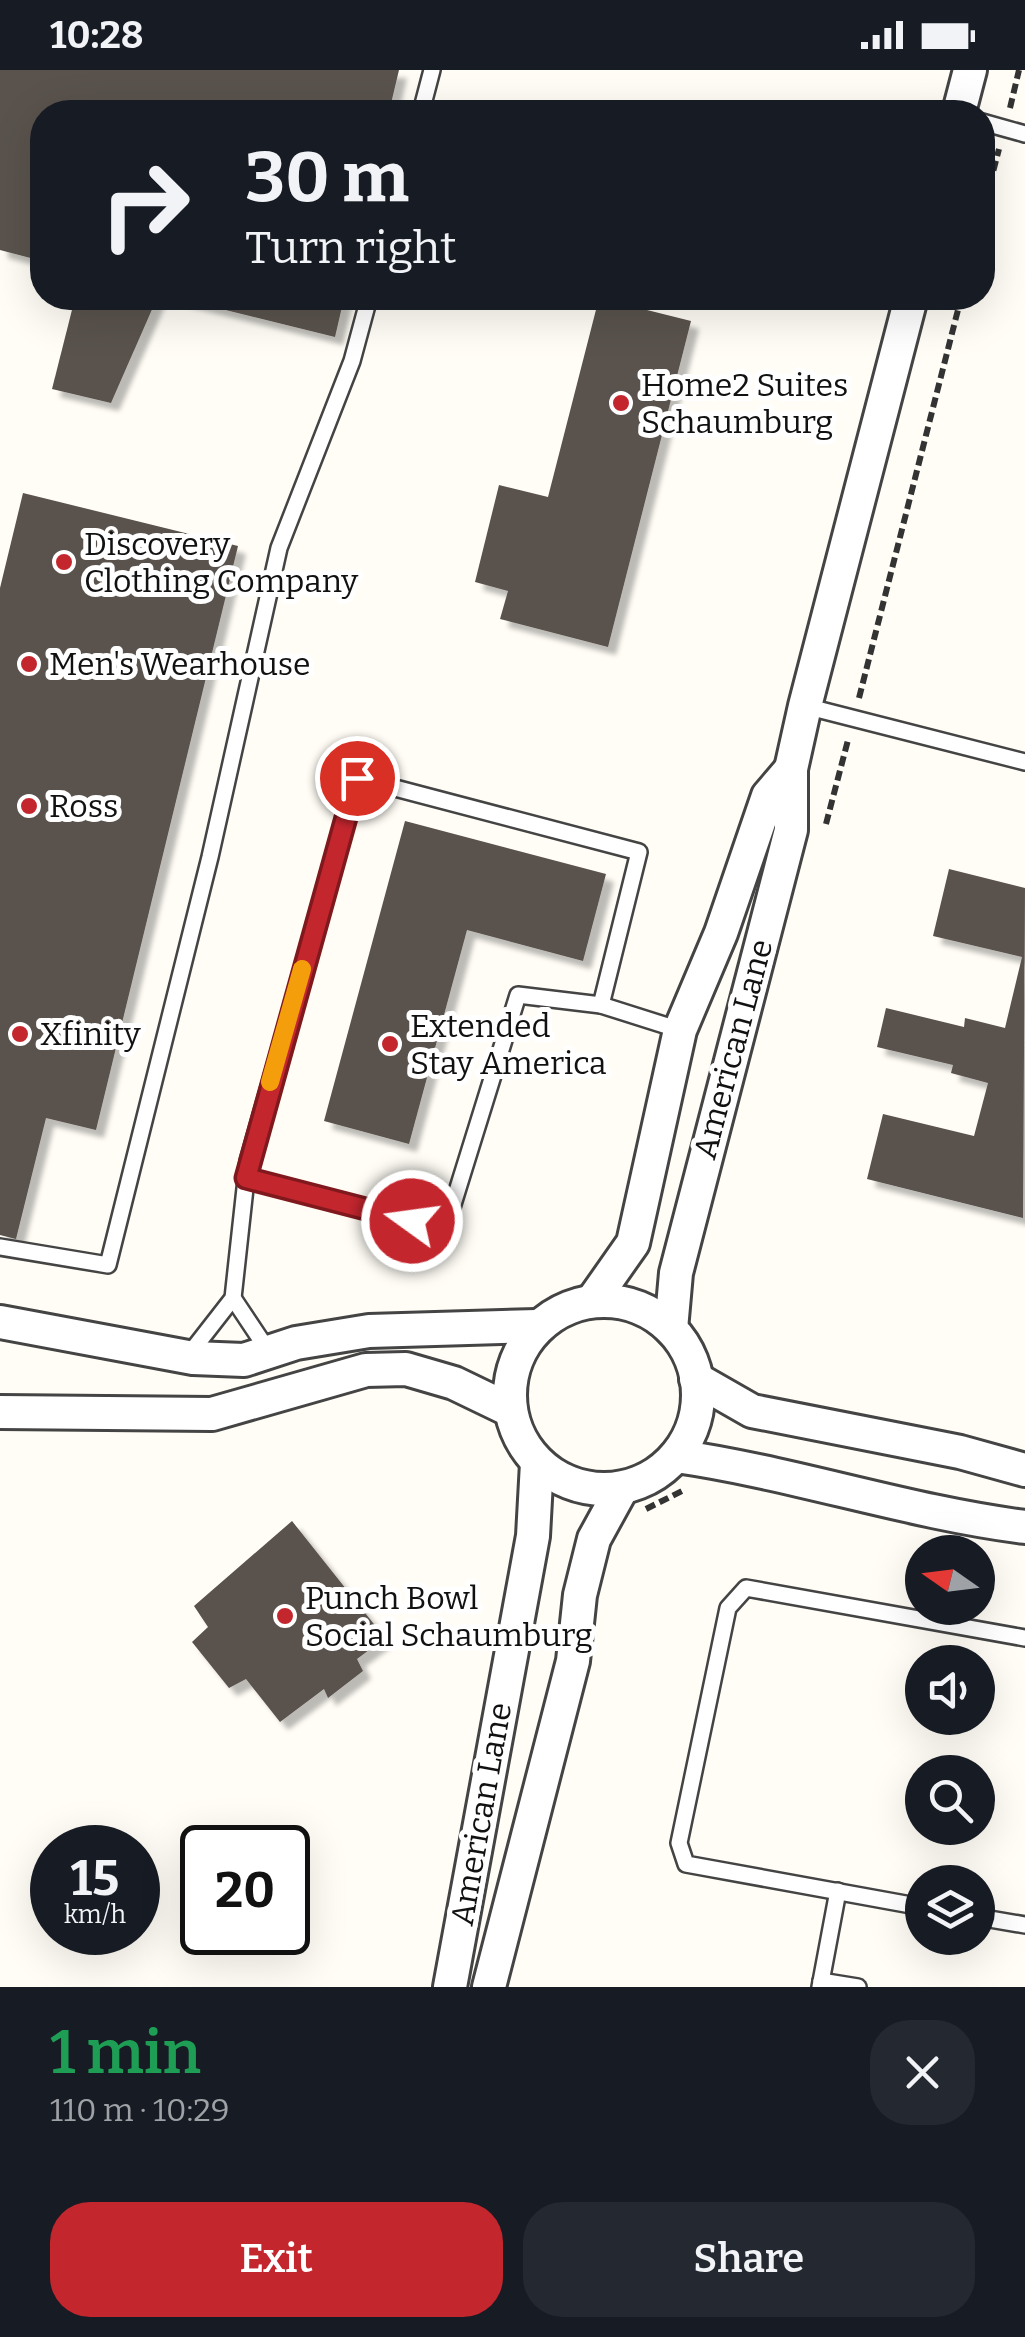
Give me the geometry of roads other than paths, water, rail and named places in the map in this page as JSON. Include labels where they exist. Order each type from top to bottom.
[{"type":"street","points":[[962,100],[970,70]]},
{"type":"street","name":"American Lane","points":[[671,1329],[686,1236],[791,830],[791,769],[805,706],[908,310]]},
{"type":"street","name":"American Lane","points":[[593,1300],[633,1243],[680,1030],[721,934],[768,796],[791,769]]},
{"type":"street","points":[[593,1300],[626,1302],[655,1314],[671,1329],[694,1364],[699,1396],[692,1428],[676,1456],[652,1477],[622,1488],[592,1489],[562,1481],[537,1463],[520,1439],[510,1410],[510,1380],[520,1351],[538,1326],[562,1309],[593,1300]]},
{"type":"street","points":[[0,1322],[187,1357],[244,1360],[369,1331],[538,1326]]},
{"type":"street","points":[[0,1412],[212,1414],[366,1370],[406,1369],[454,1383],[510,1410]]},
{"type":"street","points":[[696,1379],[752,1411],[960,1452],[1025,1470]]},
{"type":"street","points":[[676,1456],[737,1465],[975,1521],[1025,1527]]},
{"type":"street","name":"American Lane","points":[[450,1987],[533,1536],[537,1463]]},
{"type":"street","name":"American Lane","points":[[489,1987],[573,1660],[580,1595],[594,1539],[622,1488]]},
{"type":"lane","points":[[423,100],[432,70]]},
{"type":"lane","points":[[995,126],[1025,134]]},
{"type":"lane","points":[[0,1247],[108,1266],[210,857],[279,548],[352,361],[367,310]]},
{"type":"lane","points":[[805,706],[1025,762]]},
{"type":"lane","points":[[187,1357],[233,1298],[246,1178],[357,778],[639,852],[601,1005]]},
{"type":"lane","points":[[246,1178],[445,1230],[518,995],[601,1005],[680,1030]]},
{"type":"lane","points":[[233,1298],[269,1352]]},
{"type":"lane","points":[[905,1903],[686,1864],[679,1843],[728,1608],[746,1588],[1025,1638]]},
{"type":"lane","points":[[838,1891],[820,1984],[858,1987]]},
{"type":"lane","points":[[995,1919],[1025,1925]]},
{"type":"place","name":"Home2 Suites Schaumburg","points":[[621,403]]},
{"type":"place","name":"Discovery Clothing Company","points":[[64,562]]},
{"type":"place","name":"Men's Wearhouse","points":[[29,664]]},
{"type":"place","name":"Ross","points":[[29,806]]},
{"type":"place","name":"Xfinity","points":[[20,1034]]},
{"type":"place","name":"Extended Stay America","points":[[390,1044]]},
{"type":"place","name":"Punch Bowl Social Schaumburg","points":[[285,1616]]}]
